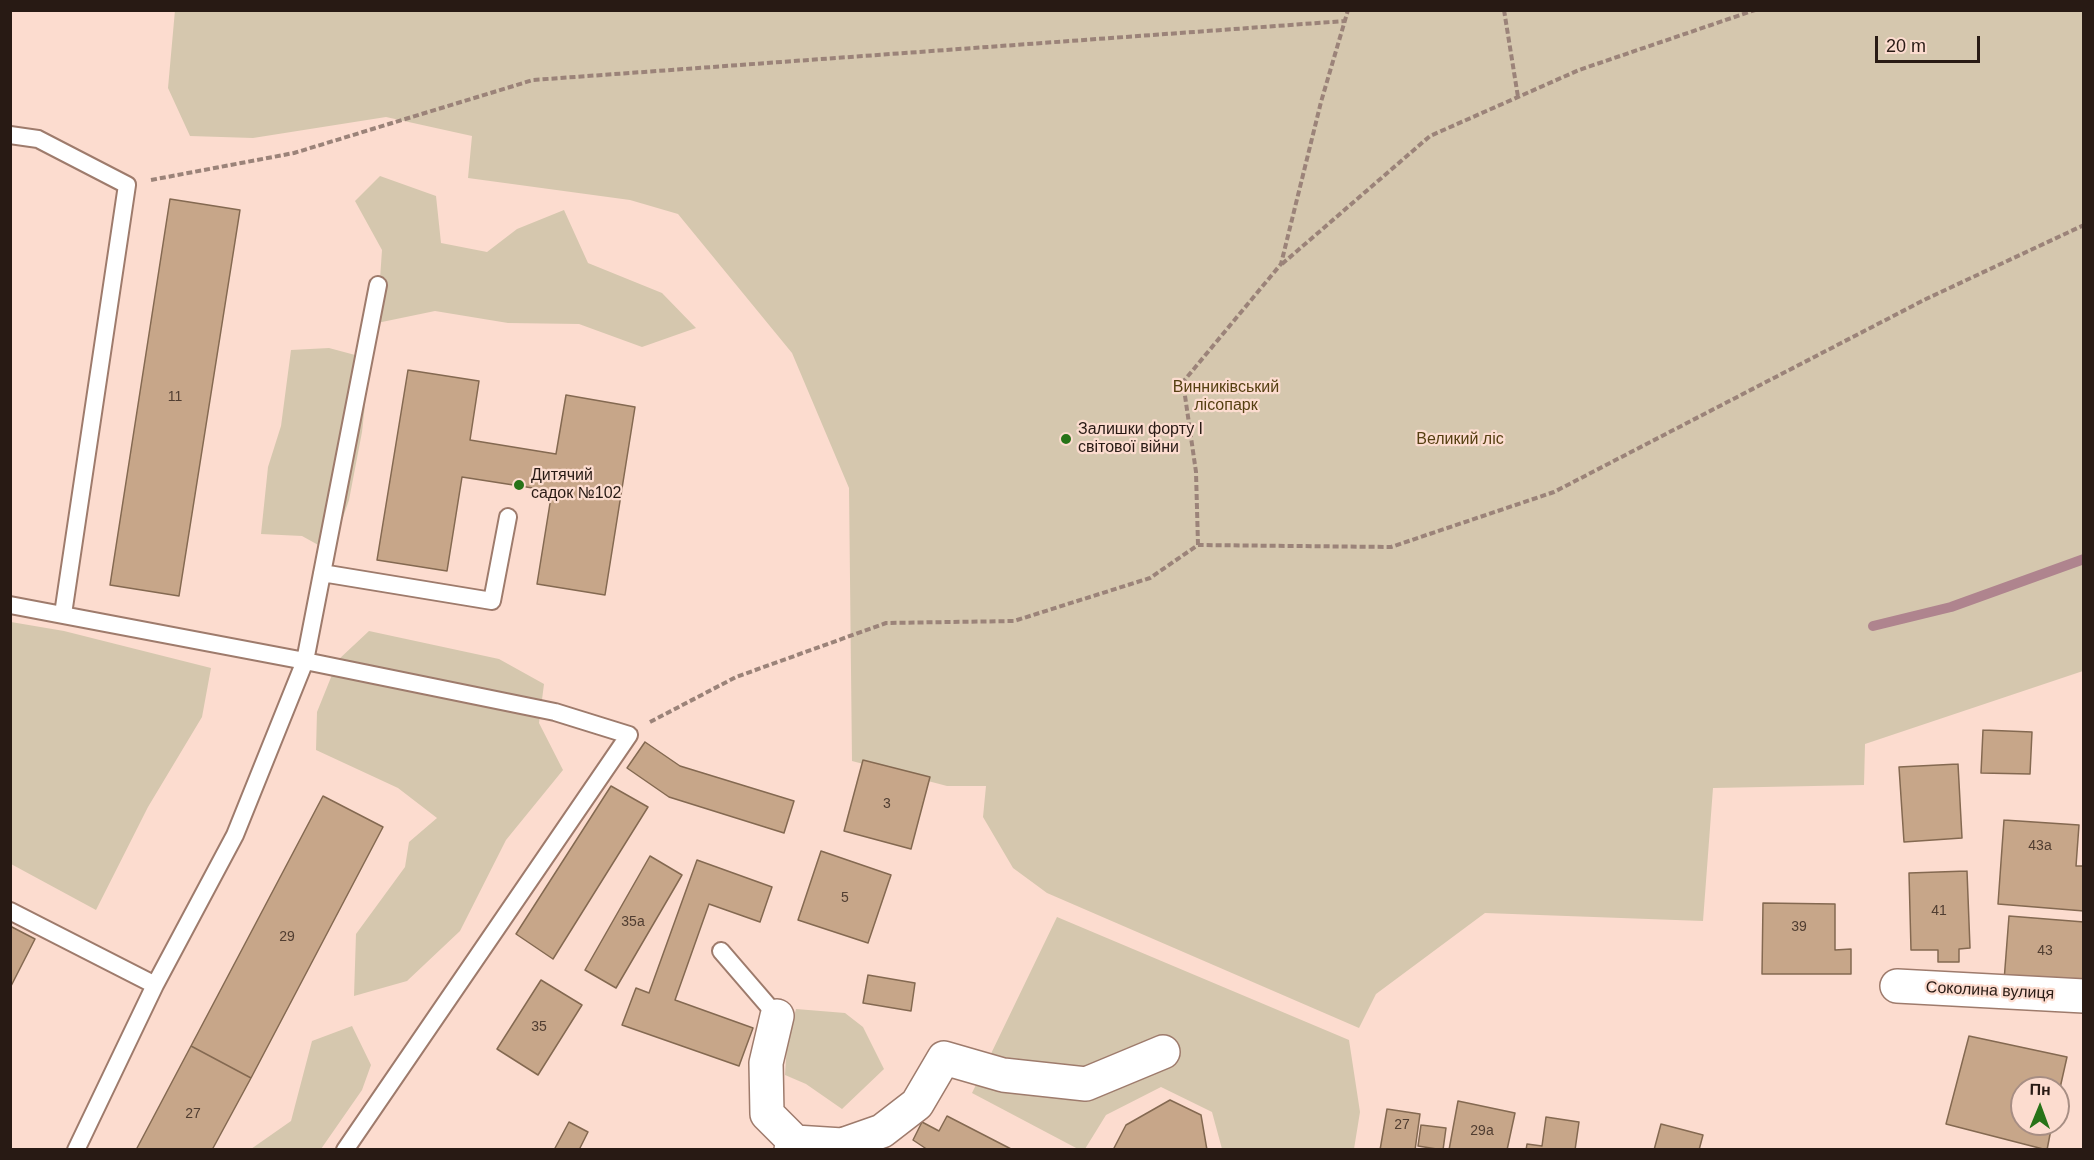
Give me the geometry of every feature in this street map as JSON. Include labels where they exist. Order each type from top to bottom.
[{"type":"street","name":"Соколина вулиця","points":[[1897,986],[2084,996]]},
{"type":"street","points":[[777,1016],[766,1063],[767,1114],[793,1146],[842,1145],[882,1131],[917,1104],[944,1058],[1003,1075],[1086,1084],[1163,1052]]},
{"type":"lane","points":[[10,135],[38,139],[127,185],[63,614]]},
{"type":"lane","points":[[76,1149],[155,985],[235,835],[305,661],[378,285]]},
{"type":"lane","points":[[322,573],[492,602],[508,517]]},
{"type":"lane","points":[[10,605],[305,661],[555,712],[629,735],[345,1149]]},
{"type":"lane","points":[[10,911],[155,985]]},
{"type":"lane","points":[[722,951],[777,1016]]},
{"type":"path","points":[[1281,264],[1321,102],[1348,10]]},
{"type":"path","points":[[1504,10],[1518,97]]},
{"type":"path","points":[[1198,545],[1196,472],[1183,382],[1281,264],[1430,136],[1579,70],[1755,10]]},
{"type":"path","points":[[127,185],[294,153],[534,80],[1345,21]]},
{"type":"path","points":[[629,735],[736,677],[886,623],[1014,621],[1150,578],[1198,545],[1391,546],[1554,492],[1926,299],[2084,225]]},
{"type":"green space","name":"Великий ліс","points":[[175,10],[2083,11],[2083,671],[1865,744],[1864,785],[1713,788],[1703,921],[1485,913],[1376,994],[1359,1028],[1047,893],[1013,868],[983,817],[986,786],[947,786],[852,761],[849,488],[792,353],[678,214],[630,200],[468,178],[472,136],[386,117],[253,138],[190,136],[168,88]]},
{"type":"green space","points":[[380,176],[436,196],[441,243],[487,252],[517,229],[564,210],[588,263],[662,293],[696,328],[642,347],[579,324],[508,323],[435,311],[377,323],[382,250],[355,201]]},
{"type":"green space","points":[[329,348],[370,359],[362,432],[349,500],[331,552],[302,536],[261,534],[268,467],[281,426],[291,350]]},
{"type":"green space","points":[[11,622],[64,631],[211,668],[202,717],[148,807],[96,910],[11,864]]},
{"type":"green space","points":[[369,631],[499,659],[544,684],[539,723],[563,770],[506,840],[460,931],[407,981],[354,996],[356,934],[405,867],[409,842],[437,818],[398,788],[316,750],[317,712],[338,660]]},
{"type":"green space","points":[[1057,917],[1349,1040],[1360,1112],[1354,1149],[1222,1149],[1212,1112],[1161,1087],[1106,1115],[1085,1149],[1078,1149],[972,1093]]},
{"type":"green space","points":[[796,1009],[845,1013],[863,1027],[884,1069],[842,1109],[806,1084],[785,1075],[787,1043]]},
{"type":"green space","points":[[352,1026],[371,1065],[362,1090],[321,1149],[251,1149],[291,1121],[312,1041]]},
{"type":"building","points":[[170,199],[240,210],[179,596],[110,585]]},
{"type":"building","points":[[408,370],[479,381],[470,440],[556,454],[566,395],[635,407],[605,595],[537,584],[552,491],[462,477],[447,571],[377,560]]},
{"type":"building","points":[[1983,730],[2032,732],[2030,774],[1981,773]]},
{"type":"building","points":[[645,742],[680,766],[794,801],[784,833],[669,797],[627,768]]},
{"type":"building","points":[[863,760],[930,777],[911,849],[844,831]]},
{"type":"building","points":[[1958,764],[1962,838],[1904,842],[1899,767]]},
{"type":"building","points":[[611,786],[648,807],[553,959],[516,934]]},
{"type":"building","points":[[323,796],[383,827],[251,1078],[191,1046]]},
{"type":"building","points":[[2004,820],[2079,825],[2076,866],[2084,866],[2084,911],[1998,904]]},
{"type":"building","points":[[821,851],[891,875],[868,943],[798,920]]},
{"type":"building","points":[[650,856],[682,875],[616,988],[585,970]]},
{"type":"building","points":[[697,860],[772,887],[760,922],[709,904],[675,1000],[753,1028],[739,1066],[622,1025],[636,988],[649,993]]},
{"type":"building","points":[[1967,871],[1970,948],[1959,949],[1959,962],[1938,962],[1938,950],[1911,950],[1909,873]]},
{"type":"building","points":[[1763,903],[1835,904],[1835,950],[1851,949],[1851,974],[1762,974]]},
{"type":"building","points":[[2009,916],[2084,922],[2084,987],[2004,981]]},
{"type":"building","points":[[10,926],[35,939],[10,988]]},
{"type":"building","points":[[868,975],[915,983],[911,1011],[863,1003]]},
{"type":"building","points":[[541,980],[582,1005],[538,1075],[497,1049]]},
{"type":"building","points":[[1969,1036],[2067,1057],[2063,1076],[2010,1076],[2010,1136],[2050,1136],[2047,1150],[1946,1124]]},
{"type":"building","points":[[191,1046],[251,1078],[212,1150],[136,1150]]},
{"type":"building","points":[[1170,1100],[1201,1115],[1207,1150],[1113,1150],[1126,1125]]},
{"type":"building","points":[[1458,1101],[1515,1113],[1507,1150],[1449,1150]]},
{"type":"building","points":[[1387,1109],[1420,1114],[1415,1150],[1380,1150]]},
{"type":"building","points":[[947,1116],[1013,1150],[928,1150],[913,1140],[922,1122],[939,1131]]},
{"type":"building","points":[[1546,1117],[1579,1122],[1575,1150],[1526,1150],[1527,1144],[1542,1146]]},
{"type":"building","points":[[569,1122],[588,1132],[579,1150],[554,1150]]},
{"type":"building","points":[[1661,1124],[1703,1135],[1699,1150],[1654,1150]]},
{"type":"building","points":[[1421,1125],[1446,1128],[1443,1150],[1418,1146]]},
{"type":"waterway","points":[[1873,626],[1951,607],[2084,559]]},
{"type":"place","name":"Залишки форту І світової війни","points":[[1066,439]]},
{"type":"place","name":"Дитячий садок №102","points":[[519,485]]},
{"type":"park label","name":"Винниківський лісопарк","points":[[1226,397]]}]
